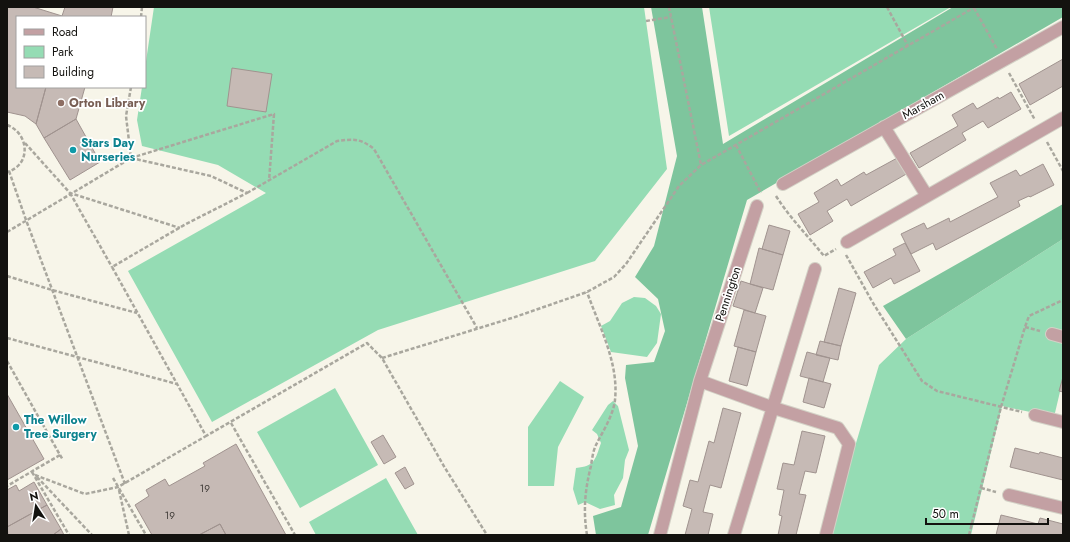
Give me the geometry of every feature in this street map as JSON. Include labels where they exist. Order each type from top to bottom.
[{"type":"street","name":"Marsham","points":[[783,184],[1063,27]]},
{"type":"street","points":[[844,244],[1063,118]]},
{"type":"street","points":[[884,127],[927,196]]},
{"type":"street","name":"Pennington","points":[[660,535],[700,381],[757,206]]},
{"type":"street","points":[[734,535],[774,408],[815,269]]},
{"type":"street","points":[[700,381],[774,408],[838,428],[850,444],[826,535]]},
{"type":"street","points":[[1035,415],[1063,422]]},
{"type":"street","points":[[1009,495],[1063,508]]},
{"type":"path","points":[[669,7],[701,165]]},
{"type":"path","points":[[887,7],[908,46]]},
{"type":"path","points":[[382,358],[587,292],[614,277],[626,264],[679,186],[701,165],[974,7],[1063,171]]},
{"type":"path","points":[[646,21],[671,17]]},
{"type":"path","points":[[130,88],[126,116],[132,158]]},
{"type":"path","points":[[7,232],[70,193],[132,158],[274,114],[269,181]]},
{"type":"path","points":[[7,124],[16,129],[25,143],[70,193],[206,436]]},
{"type":"path","points":[[112,267],[337,142],[350,139],[364,141],[374,149],[477,328]]},
{"type":"path","points":[[25,143],[25,152],[22,160],[17,167],[8,171],[125,484]]},
{"type":"path","points":[[736,145],[762,196],[783,184]]},
{"type":"path","points":[[132,158],[211,176],[247,193]]},
{"type":"path","points":[[772,190],[790,216],[824,256],[844,244],[873,303],[922,381],[937,391],[1035,415]]},
{"type":"path","points":[[70,193],[180,228]]},
{"type":"path","points":[[7,276],[137,313]]},
{"type":"path","points":[[587,292],[611,357],[616,380],[615,402],[606,426],[595,447],[586,486],[584,519],[587,535]]},
{"type":"path","points":[[969,535],[1001,407],[1029,316],[1063,300]]},
{"type":"path","points":[[7,338],[177,384]]},
{"type":"path","points":[[35,475],[85,494],[118,488],[367,343],[382,358],[445,468],[487,535]]},
{"type":"path","points":[[7,361],[63,460]]},
{"type":"path","points":[[231,423],[295,535]]},
{"type":"path","points":[[7,486],[60,455]]},
{"type":"path","points":[[32,472],[92,535]]},
{"type":"path","points":[[35,475],[69,535]]},
{"type":"path","points":[[113,478],[146,535]]},
{"type":"path","points":[[118,488],[129,535]]},
{"type":"green space","points":[[154,7],[644,7],[667,169],[595,261],[378,330],[212,422],[128,271],[266,193],[218,165],[142,146],[137,120],[142,88],[146,88],[146,61]]},
{"type":"green space","points":[[651,7],[702,7],[723,144],[953,7],[1063,7],[1063,17],[747,200],[648,535],[596,535],[593,516],[621,507],[638,446],[625,378],[626,365],[654,362],[665,331],[658,299],[635,277],[654,246],[677,156]]},
{"type":"green space","points":[[709,7],[951,7],[729,136]]},
{"type":"green space","points":[[1063,204],[1063,239],[906,339],[883,306]]},
{"type":"green space","points":[[1063,239],[1063,379],[1054,417],[1002,406],[971,535],[829,535],[879,365],[906,339]]},
{"type":"green space","points":[[634,297],[645,298],[656,306],[661,314],[657,343],[647,357],[611,352],[601,326],[610,321],[622,303]]},
{"type":"green space","points":[[560,381],[584,397],[558,447],[554,486],[528,486],[528,427]]},
{"type":"green space","points":[[335,388],[378,465],[300,508],[257,432]]},
{"type":"green space","points":[[613,401],[618,406],[629,450],[625,460],[623,478],[614,495],[615,505],[600,509],[585,502],[578,505],[573,489],[576,468],[591,464],[595,458],[601,443],[597,434],[592,430],[608,405]]},
{"type":"green space","points":[[386,478],[418,535],[316,535],[309,522]]},
{"type":"building","points":[[7,7],[33,7],[62,16],[16,16],[16,88],[46,88],[36,124],[25,116],[7,112]]},
{"type":"building","points":[[65,7],[113,7],[111,16],[62,16]]},
{"type":"building","points":[[1063,59],[1063,86],[1030,105],[1019,84]]},
{"type":"building","points":[[232,68],[272,74],[266,112],[227,106]]},
{"type":"building","name":"Orton Library","points":[[46,88],[85,88],[76,119],[44,138],[36,124]]},
{"type":"building","points":[[1011,92],[1021,109],[988,128],[983,121],[962,133],[966,140],[919,168],[910,153],[958,126],[952,115],[973,103],[977,109],[998,97],[999,99]]},
{"type":"building","name":"Stars Day Nurseries","points":[[76,119],[100,162],[70,180],[44,138]]},
{"type":"building","points":[[899,157],[908,173],[851,206],[847,199],[827,211],[833,221],[810,235],[798,214],[819,202],[814,193],[837,179],[841,186],[864,172],[866,175]]},
{"type":"building","points":[[1043,164],[1054,185],[1030,197],[1029,196],[1018,201],[1020,206],[936,250],[933,243],[911,254],[901,234],[924,223],[927,229],[949,218],[950,222],[998,197],[990,183],[1016,170],[1020,176]]},
{"type":"building","points":[[769,225],[790,231],[783,255],[762,249]]},
{"type":"building","points":[[905,243],[920,271],[894,284],[891,278],[873,288],[864,272],[896,255],[893,249]]},
{"type":"building","points":[[759,248],[783,255],[773,290],[750,284]]},
{"type":"building","points":[[741,281],[763,288],[755,313],[733,306]]},
{"type":"building","points":[[839,288],[856,293],[841,346],[824,342]]},
{"type":"building","points":[[744,310],[766,316],[756,352],[734,346]]},
{"type":"building","points":[[820,341],[841,346],[838,360],[816,355]]},
{"type":"building","points":[[738,347],[756,352],[747,386],[729,381]]},
{"type":"building","points":[[807,352],[830,358],[823,382],[800,376]]},
{"type":"building","points":[[1063,377],[1063,392],[1059,391]]},
{"type":"building","points":[[809,378],[831,384],[824,408],[803,402]]},
{"type":"building","name":"The Willow Tree Surgery","points":[[7,394],[44,459],[7,480]]},
{"type":"building","points":[[723,408],[741,413],[721,488],[710,485],[703,512],[713,514],[708,535],[685,535],[692,509],[683,506],[690,480],[698,482],[709,441],[714,443]]},
{"type":"building","points":[[802,431],[825,436],[816,473],[805,471],[799,494],[806,495],[796,535],[778,535],[782,516],[779,515],[784,490],[777,489],[783,463],[794,465]]},
{"type":"building","points":[[383,435],[396,457],[384,464],[371,442]]},
{"type":"building","points":[[236,444],[286,535],[226,535],[220,524],[199,535],[152,535],[135,505],[149,496],[146,490],[165,479],[169,486],[205,466],[203,463]]},
{"type":"building","points":[[1015,448],[1063,458],[1063,480],[1010,467]]},
{"type":"building","points":[[405,467],[414,484],[405,489],[395,473]]},
{"type":"building","points":[[34,482],[47,505],[7,527],[7,490],[16,485],[19,491]]},
{"type":"building","points":[[47,505],[61,529],[53,535],[8,535],[7,527]]},
{"type":"building","points":[[1001,515],[1038,524],[1040,518],[1063,524],[1063,535],[996,535]]},
{"type":"building","points":[[220,524],[226,535],[199,535]]},
{"type":"building","points":[[61,529],[64,535],[53,535]]},
{"type":"place","name":"Orton Library","points":[[61,103]]},
{"type":"place","name":"Stars Day Nurseries","points":[[73,150]]},
{"type":"place","name":"The Willow Tree Surgery","points":[[16,427]]}]
